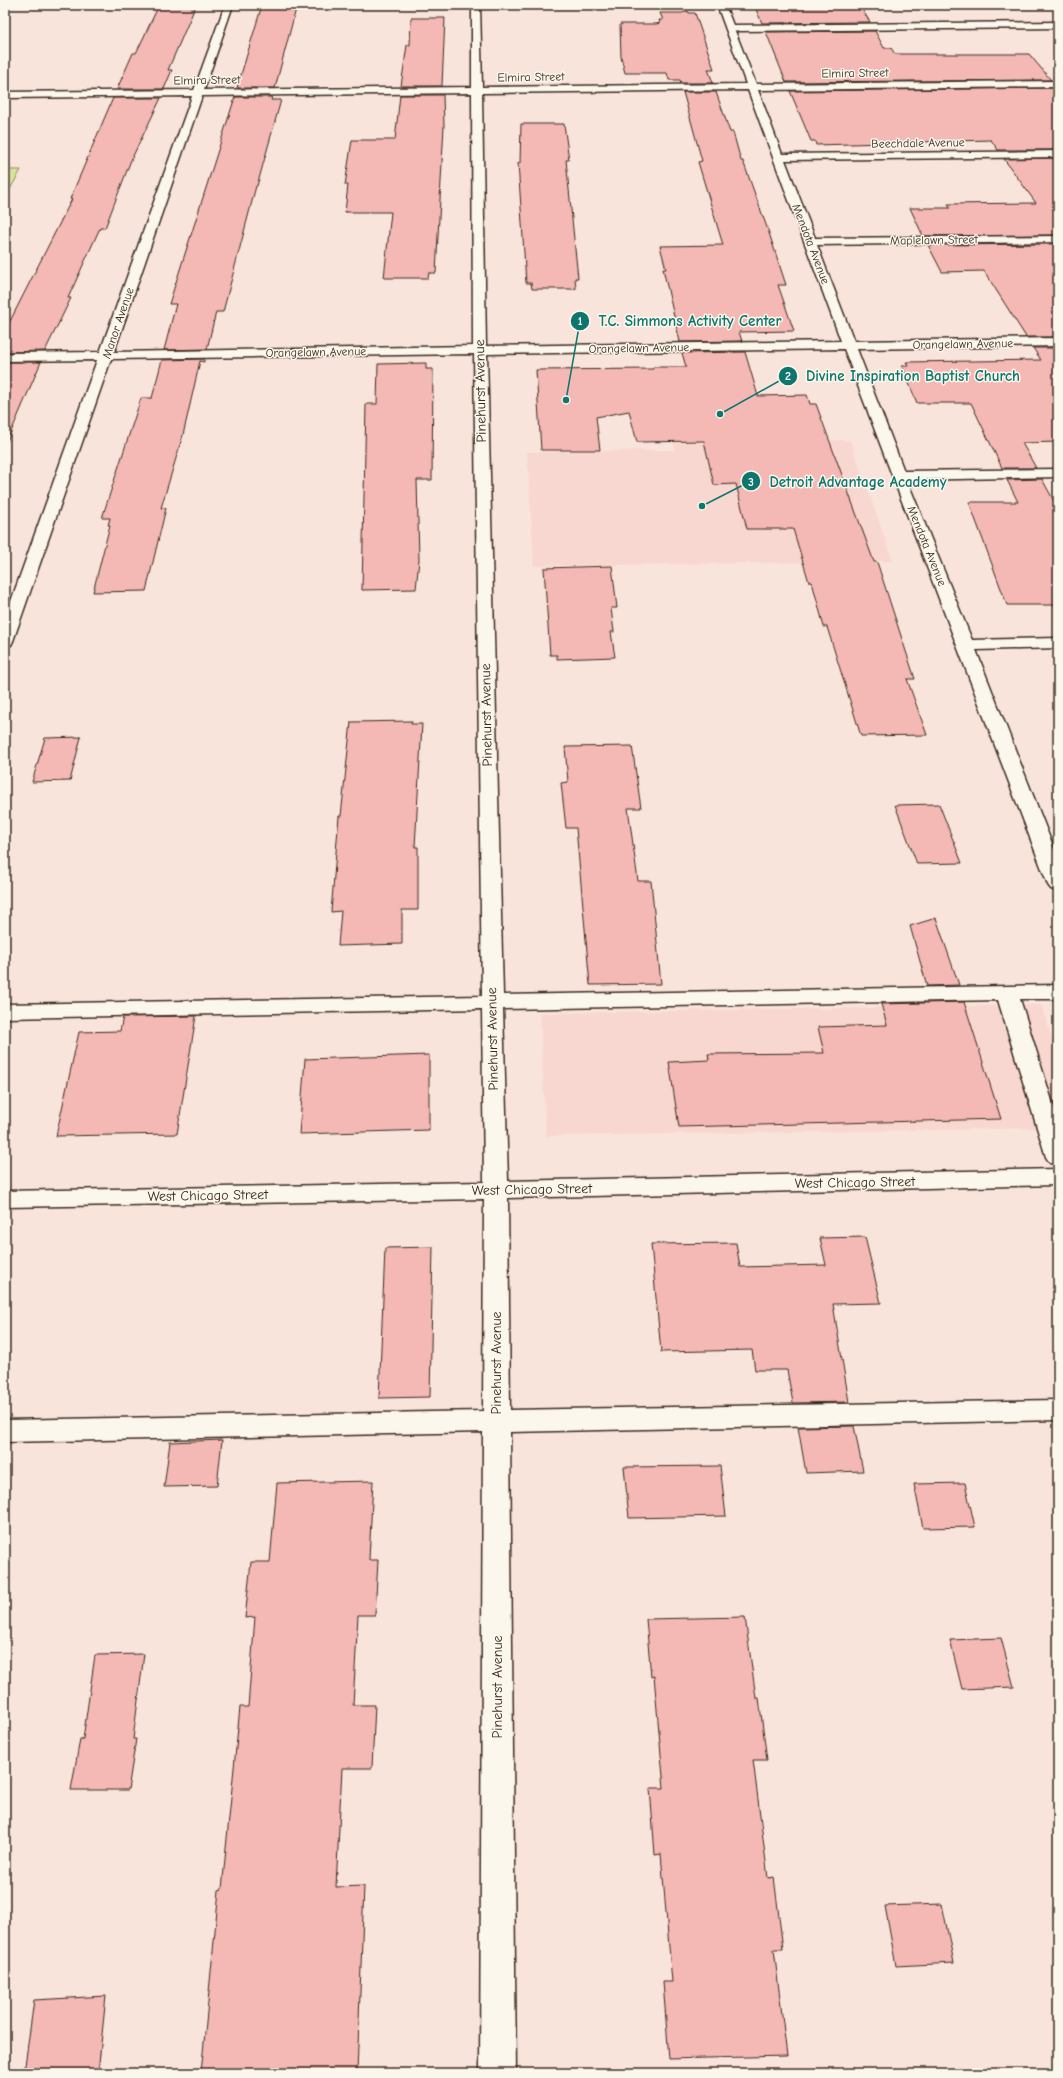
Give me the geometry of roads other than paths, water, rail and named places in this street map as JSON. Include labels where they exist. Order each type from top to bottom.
[{"type":"street","name":"Manor Avenue","points":[[5,641],[229,5]]},
{"type":"street","name":"Pinehurst Avenue","points":[[476,5],[491,1002],[496,1190],[498,2073]]},
{"type":"street","name":"Mendota Avenue","points":[[721,5],[898,476],[1054,866],[1058,885]]},
{"type":"street","points":[[730,28],[1058,26]]},
{"type":"street","name":"Elmira Street","points":[[5,95],[1058,84]]},
{"type":"street","name":"Beechdale Avenue","points":[[779,157],[1058,154]]},
{"type":"street","name":"Maplelawn Street","points":[[810,242],[1058,239]]},
{"type":"street","name":"Orangelawn Avenue","points":[[5,356],[1058,342]]},
{"type":"street","points":[[898,476],[1058,473]]},
{"type":"street","points":[[966,645],[1058,643]]},
{"type":"street","points":[[5,1011],[1058,992]]},
{"type":"street","points":[[1008,993],[1058,1157]]},
{"type":"street","name":"West Chicago Street","points":[[5,1199],[496,1190],[1058,1177]]},
{"type":"street","points":[[5,1431],[1058,1410]]},
{"type":"place","name":"T.C. Simmons Activity Center","points":[[566,400]]},
{"type":"place","name":"Divine Inspiration Baptist Church","points":[[720,414]]},
{"type":"place","name":"Detroit Advantage Academy","points":[[702,506]]}]
